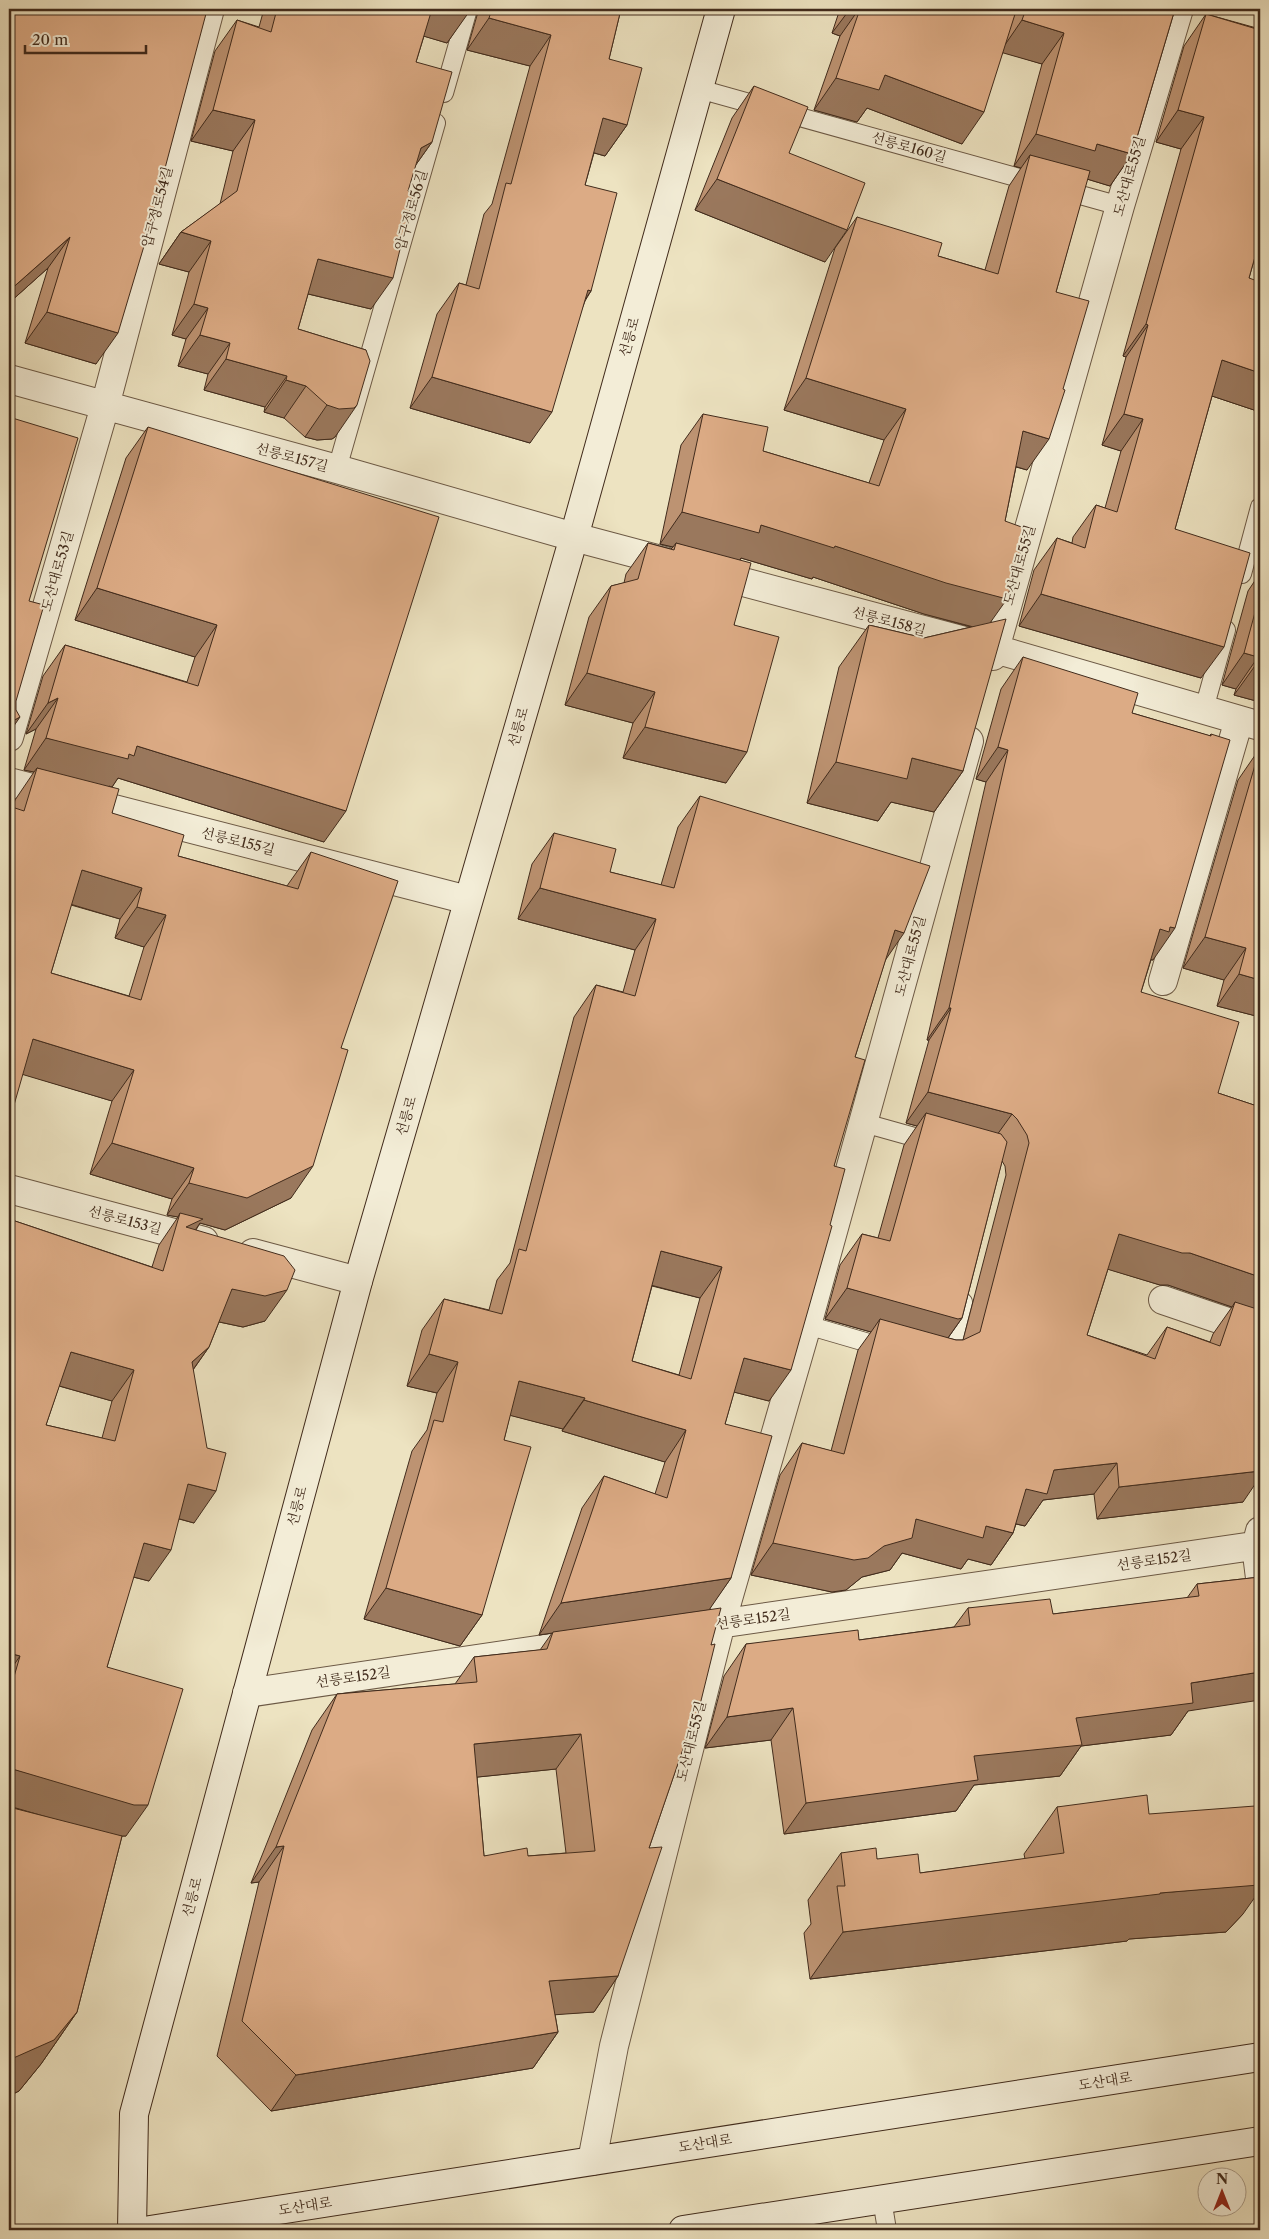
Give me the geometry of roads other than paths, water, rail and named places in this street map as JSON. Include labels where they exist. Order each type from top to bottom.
[{"type":"street","name":"압구정로54길","points":[[105,406],[210,9]]},
{"type":"street","name":"선릉로","points":[[132,2230],[134,2114],[358,1281],[574,536],[721,9]]},
{"type":"street","name":"도산대로55길","points":[[987,677],[1120,206],[1179,9]]},
{"type":"street","name":"선릉로157길","points":[[9,379],[574,536]]},
{"type":"street","name":"도산대로53길","points":[[9,737],[105,406]]},
{"type":"street","name":"선릉로158길","points":[[574,536],[995,649],[1249,723]]},
{"type":"street","name":"도산대로55길","points":[[592,2161],[614,2046],[721,1623],[864,1124],[976,715]]},
{"type":"street","points":[[1163,981],[1249,723]]},
{"type":"street","name":"선릉로155길","points":[[9,782],[468,900]]},
{"type":"street","name":"선릉로153길","points":[[9,1189],[358,1281]]},
{"type":"street","points":[[1163,1300],[1260,1333]]},
{"type":"street","points":[[1259,1541],[1260,1578]]},
{"type":"street","name":"선릉로152길","points":[[682,1629],[1259,1541]]},
{"type":"street","name":"선릉로152길","points":[[247,1693],[602,1641]]},
{"type":"street","name":"도산대로","points":[[150,2230],[1260,2057]]},
{"type":"street","points":[[683,2230],[1260,2141]]},
{"type":"lane","name":"압구정로56길","points":[[337,469],[468,9]]},
{"type":"lane","name":"선릉로160길","points":[[698,89],[1120,206]]},
{"type":"lane","points":[[1236,594],[1260,508]]},
{"type":"lane","points":[[1204,709],[1231,613]]},
{"type":"lane","points":[[864,1124],[948,1146]]},
{"type":"lane","points":[[928,1359],[937,1362],[949,1357],[968,1283]]},
{"type":"lane","points":[[807,1325],[900,1352]]},
{"type":"lane","points":[[882,2199],[887,2230]]}]
